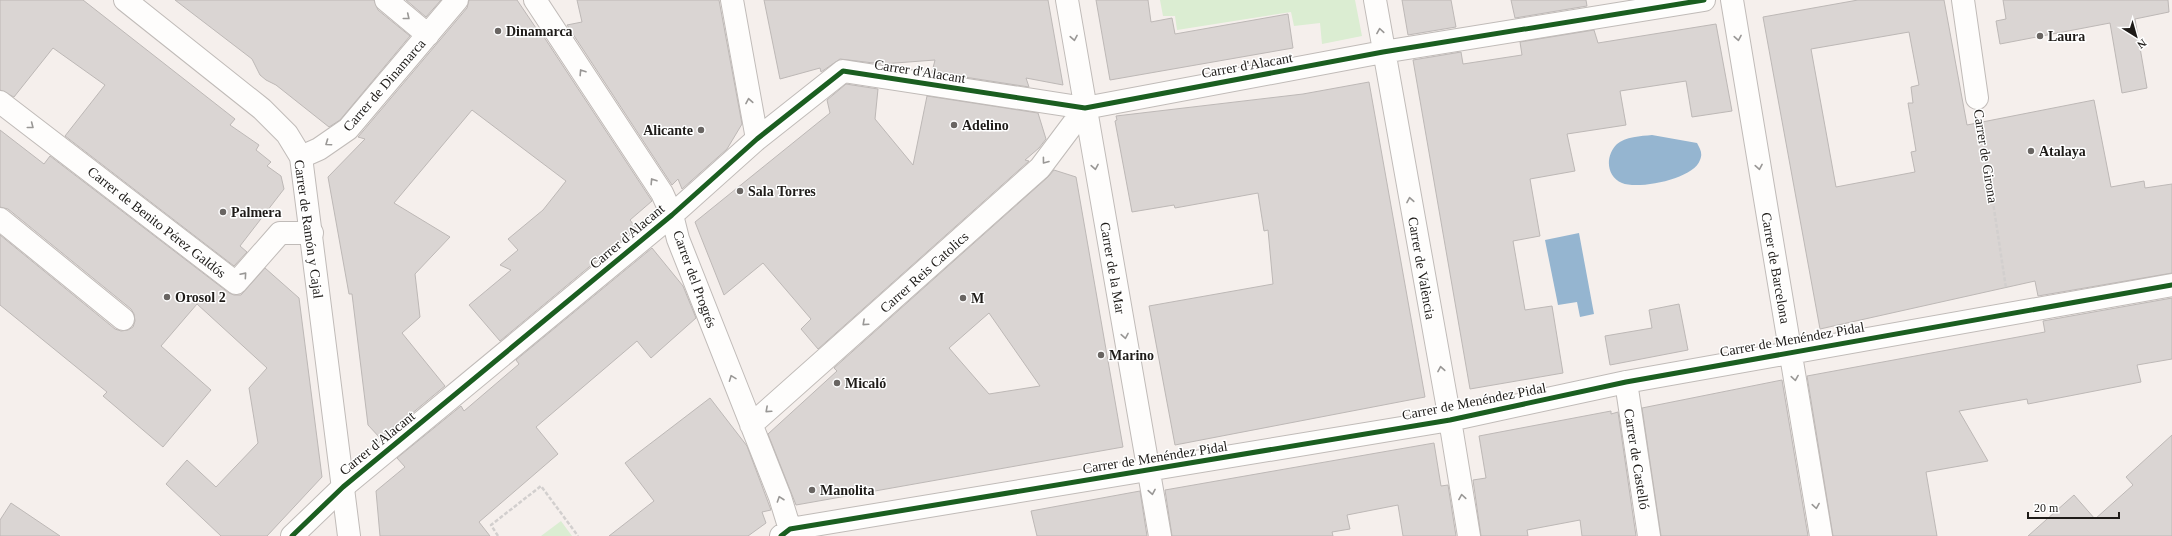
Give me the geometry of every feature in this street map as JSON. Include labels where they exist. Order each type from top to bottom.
[{"type":"street","name":"Carrer de Ramón y Cajal","points":[[125,0],[262,109],[287,134],[301,158],[312,233],[349,536]]},
{"type":"street","points":[[386,0],[428,35]]},
{"type":"street","name":"Carrer de Dinamarca","points":[[301,158],[319,149],[348,129],[457,0]]},
{"type":"street","name":"Carrer del Progrés","points":[[535,0],[662,193],[672,215],[678,239],[780,497],[788,534]]},
{"type":"street","points":[[732,0],[757,139]]},
{"type":"street","name":"Carrer de la Mar","points":[[1067,0],[1160,536]]},
{"type":"street","name":"Carrer de València","points":[[1374,0],[1450,420],[1468,536]]},
{"type":"street","name":"Carrer d'Alacant","points":[[292,536],[343,487],[672,215],[757,139],[843,71],[1085,108],[1383,52],[1704,0]]},
{"type":"street","name":"Carrer de Barcelona","points":[[1732,0],[1821,536]]},
{"type":"street","name":"Carrer de Girona","points":[[1963,0],[1977,98]]},
{"type":"street","name":"Carrer de Benito Pérez Galdós","points":[[0,102],[236,283],[280,232],[312,233]]},
{"type":"street","name":"Carrer Reis Catolics","points":[[751,425],[1040,168],[1085,108]]},
{"type":"street","points":[[0,219],[123,319]]},
{"type":"street","name":"Carrer de Menéndez Pidal","points":[[788,534],[1148,470],[1450,420],[1626,382],[1790,351],[2172,285]]},
{"type":"street","name":"Carrer de Castelló","points":[[1626,382],[1649,536]]},
{"type":"path","points":[[498,536],[491,526],[541,486],[578,536]]},
{"type":"green space","points":[[1160,0],[1355,0],[1362,36],[1322,44],[1320,23],[1294,26],[1291,12],[1177,30],[1175,16],[1163,16]]},
{"type":"green space","points":[[561,521],[572,536],[541,536]]},
{"type":"water","points":[[1652,135],[1697,143],[1700,149],[1701,158],[1696,167],[1688,173],[1652,184],[1630,185],[1617,180],[1610,171],[1609,165],[1610,154],[1613,149],[1617,144],[1624,140],[1633,137]]},
{"type":"water","points":[[1579,233],[1594,314],[1580,317],[1577,302],[1558,305],[1545,240]]},
{"type":"building","points":[[0,0],[83,0],[235,119],[230,125],[259,145],[256,150],[271,162],[267,166],[281,176],[284,189],[240,246],[247,252],[234,266],[65,136],[105,85],[53,48],[14,97],[0,90]]},
{"type":"building","points":[[175,0],[374,0],[378,10],[410,36],[340,120],[329,127],[276,85],[266,80],[260,75],[252,59]]},
{"type":"building","points":[[406,0],[441,0],[426,17]]},
{"type":"building","points":[[469,0],[517,0],[538,31],[540,31],[652,201],[630,220],[636,228],[500,341],[469,305],[511,270],[500,265],[518,250],[508,239],[543,210],[566,181],[472,110],[394,203],[450,237],[415,274],[420,317],[402,333],[445,386],[381,439],[368,425],[352,294],[349,294],[328,177],[365,139],[358,137],[467,8]]},
{"type":"building","points":[[577,0],[719,0],[742,124],[727,149],[682,189],[678,179],[672,185],[567,25],[582,22]]},
{"type":"building","points":[[764,0],[1048,0],[1063,85],[1026,78],[1029,87],[932,72],[935,60],[882,64],[840,59],[821,72],[820,68],[780,79]]},
{"type":"building","points":[[1096,0],[1148,0],[1151,22],[1172,18],[1175,34],[1288,14],[1293,48],[1110,80]]},
{"type":"building","points":[[1402,0],[1451,0],[1456,27],[1408,35]]},
{"type":"building","points":[[1511,0],[1586,0],[1587,6],[1515,18]]},
{"type":"building","points":[[1858,0],[1944,0],[1967,125],[2094,100],[2111,187],[2144,181],[2145,188],[2172,184],[2172,273],[2038,296],[2035,281],[1820,329],[1763,17]],"holes":[[[1909,32],[1919,85],[1911,87],[1913,103],[1908,103],[1916,151],[1911,152],[1915,172],[1836,187],[1811,49]]]},
{"type":"building","points":[[2003,0],[2168,0],[2169,12],[2135,19],[2147,88],[2122,93],[2110,23],[2000,44],[1996,21],[2006,19]]},
{"type":"building","points":[[1716,24],[1732,111],[1692,117],[1686,81],[1620,91],[1626,125],[1567,134],[1575,171],[1530,179],[1540,236],[1513,241],[1525,310],[1552,306],[1563,373],[1470,389],[1413,60],[1461,52],[1463,64],[1522,55],[1520,42],[1594,30],[1598,43]]},
{"type":"building","points":[[1369,82],[1425,397],[1175,445],[1149,306],[1273,284],[1268,230],[1264,231],[1258,193],[1175,208],[1174,205],[1132,212],[1115,121],[1117,120],[1116,116],[1303,94]]},
{"type":"building","points":[[846,84],[878,89],[875,119],[913,165],[927,96],[1038,113],[1046,139],[1039,148],[1025,160],[1029,161],[818,349],[801,329],[811,319],[763,263],[724,295],[695,222],[830,113],[827,100]]},
{"type":"building","points":[[0,130],[44,164],[50,156],[229,293],[241,295],[265,268],[299,298],[322,477],[267,536],[221,536],[166,484],[187,460],[216,487],[258,443],[249,388],[267,368],[197,304],[161,346],[211,390],[163,447],[103,396],[107,392],[0,305],[0,235],[115,329],[121,331],[128,330],[133,327],[135,321],[134,314],[131,309],[8,209],[0,207]]},
{"type":"building","points":[[1054,170],[1076,177],[1123,447],[796,505],[768,434],[837,371],[834,368]],"holes":[[[989,313],[1040,386],[989,394],[949,348]]]},
{"type":"building","points":[[652,248],[683,286],[696,318],[651,358],[637,341],[536,427],[558,454],[479,522],[490,536],[380,536],[376,491],[405,467],[397,458],[461,406],[464,411],[519,364],[516,360]]},
{"type":"building","points":[[2172,298],[2172,359],[2137,365],[2141,382],[2028,404],[2027,399],[1959,411],[1988,461],[1926,472],[1937,536],[1833,536],[1807,376],[2045,332],[2043,321]]},
{"type":"building","points":[[1679,304],[1688,350],[1610,365],[1605,336],[1652,328],[1649,310]]},
{"type":"building","points":[[1782,380],[1808,536],[1661,536],[1642,408]]},
{"type":"building","points":[[710,398],[747,446],[771,510],[762,512],[766,523],[748,536],[609,536],[654,501],[625,463]]},
{"type":"building","points":[[1611,411],[1611,414],[1618,412],[1636,536],[1582,536],[1580,520],[1527,530],[1528,536],[1481,536],[1473,480],[1486,478],[1479,436]]},
{"type":"building","points":[[2172,435],[2172,536],[2028,536],[2074,495],[2095,519],[2133,485],[2126,477]]},
{"type":"building","points":[[1434,443],[1441,486],[1448,485],[1456,536],[1403,536],[1398,505],[1347,515],[1350,529],[1332,532],[1333,536],[1172,536],[1165,490]]},
{"type":"building","points":[[1140,491],[1147,536],[1037,536],[1031,511]]},
{"type":"building","points":[[11,503],[60,536],[0,536],[0,520]]},
{"type":"cycle path","points":[[292,536],[343,487],[672,215],[757,139],[843,71],[1085,108],[1383,52],[1704,0]]},
{"type":"cycle path","points":[[781,536],[790,529],[1450,420],[1626,382],[2172,285]]},
{"type":"place","name":"Dinamarca","points":[[498,31]]},
{"type":"place","name":"Laura","points":[[2040,36]]},
{"type":"place","name":"Adelino","points":[[954,125]]},
{"type":"place","name":"Alicante","points":[[701,130]]},
{"type":"place","name":"Atalaya","points":[[2031,151]]},
{"type":"place","name":"Sala Torres","points":[[740,191]]},
{"type":"place","name":"Palmera","points":[[223,212]]},
{"type":"place","name":"Orosol 2","points":[[167,297]]},
{"type":"place","name":"M","points":[[963,298]]},
{"type":"place","name":"Marino","points":[[1101,355]]},
{"type":"place","name":"Micaló","points":[[837,383]]},
{"type":"place","name":"Manolita","points":[[812,490]]}]
